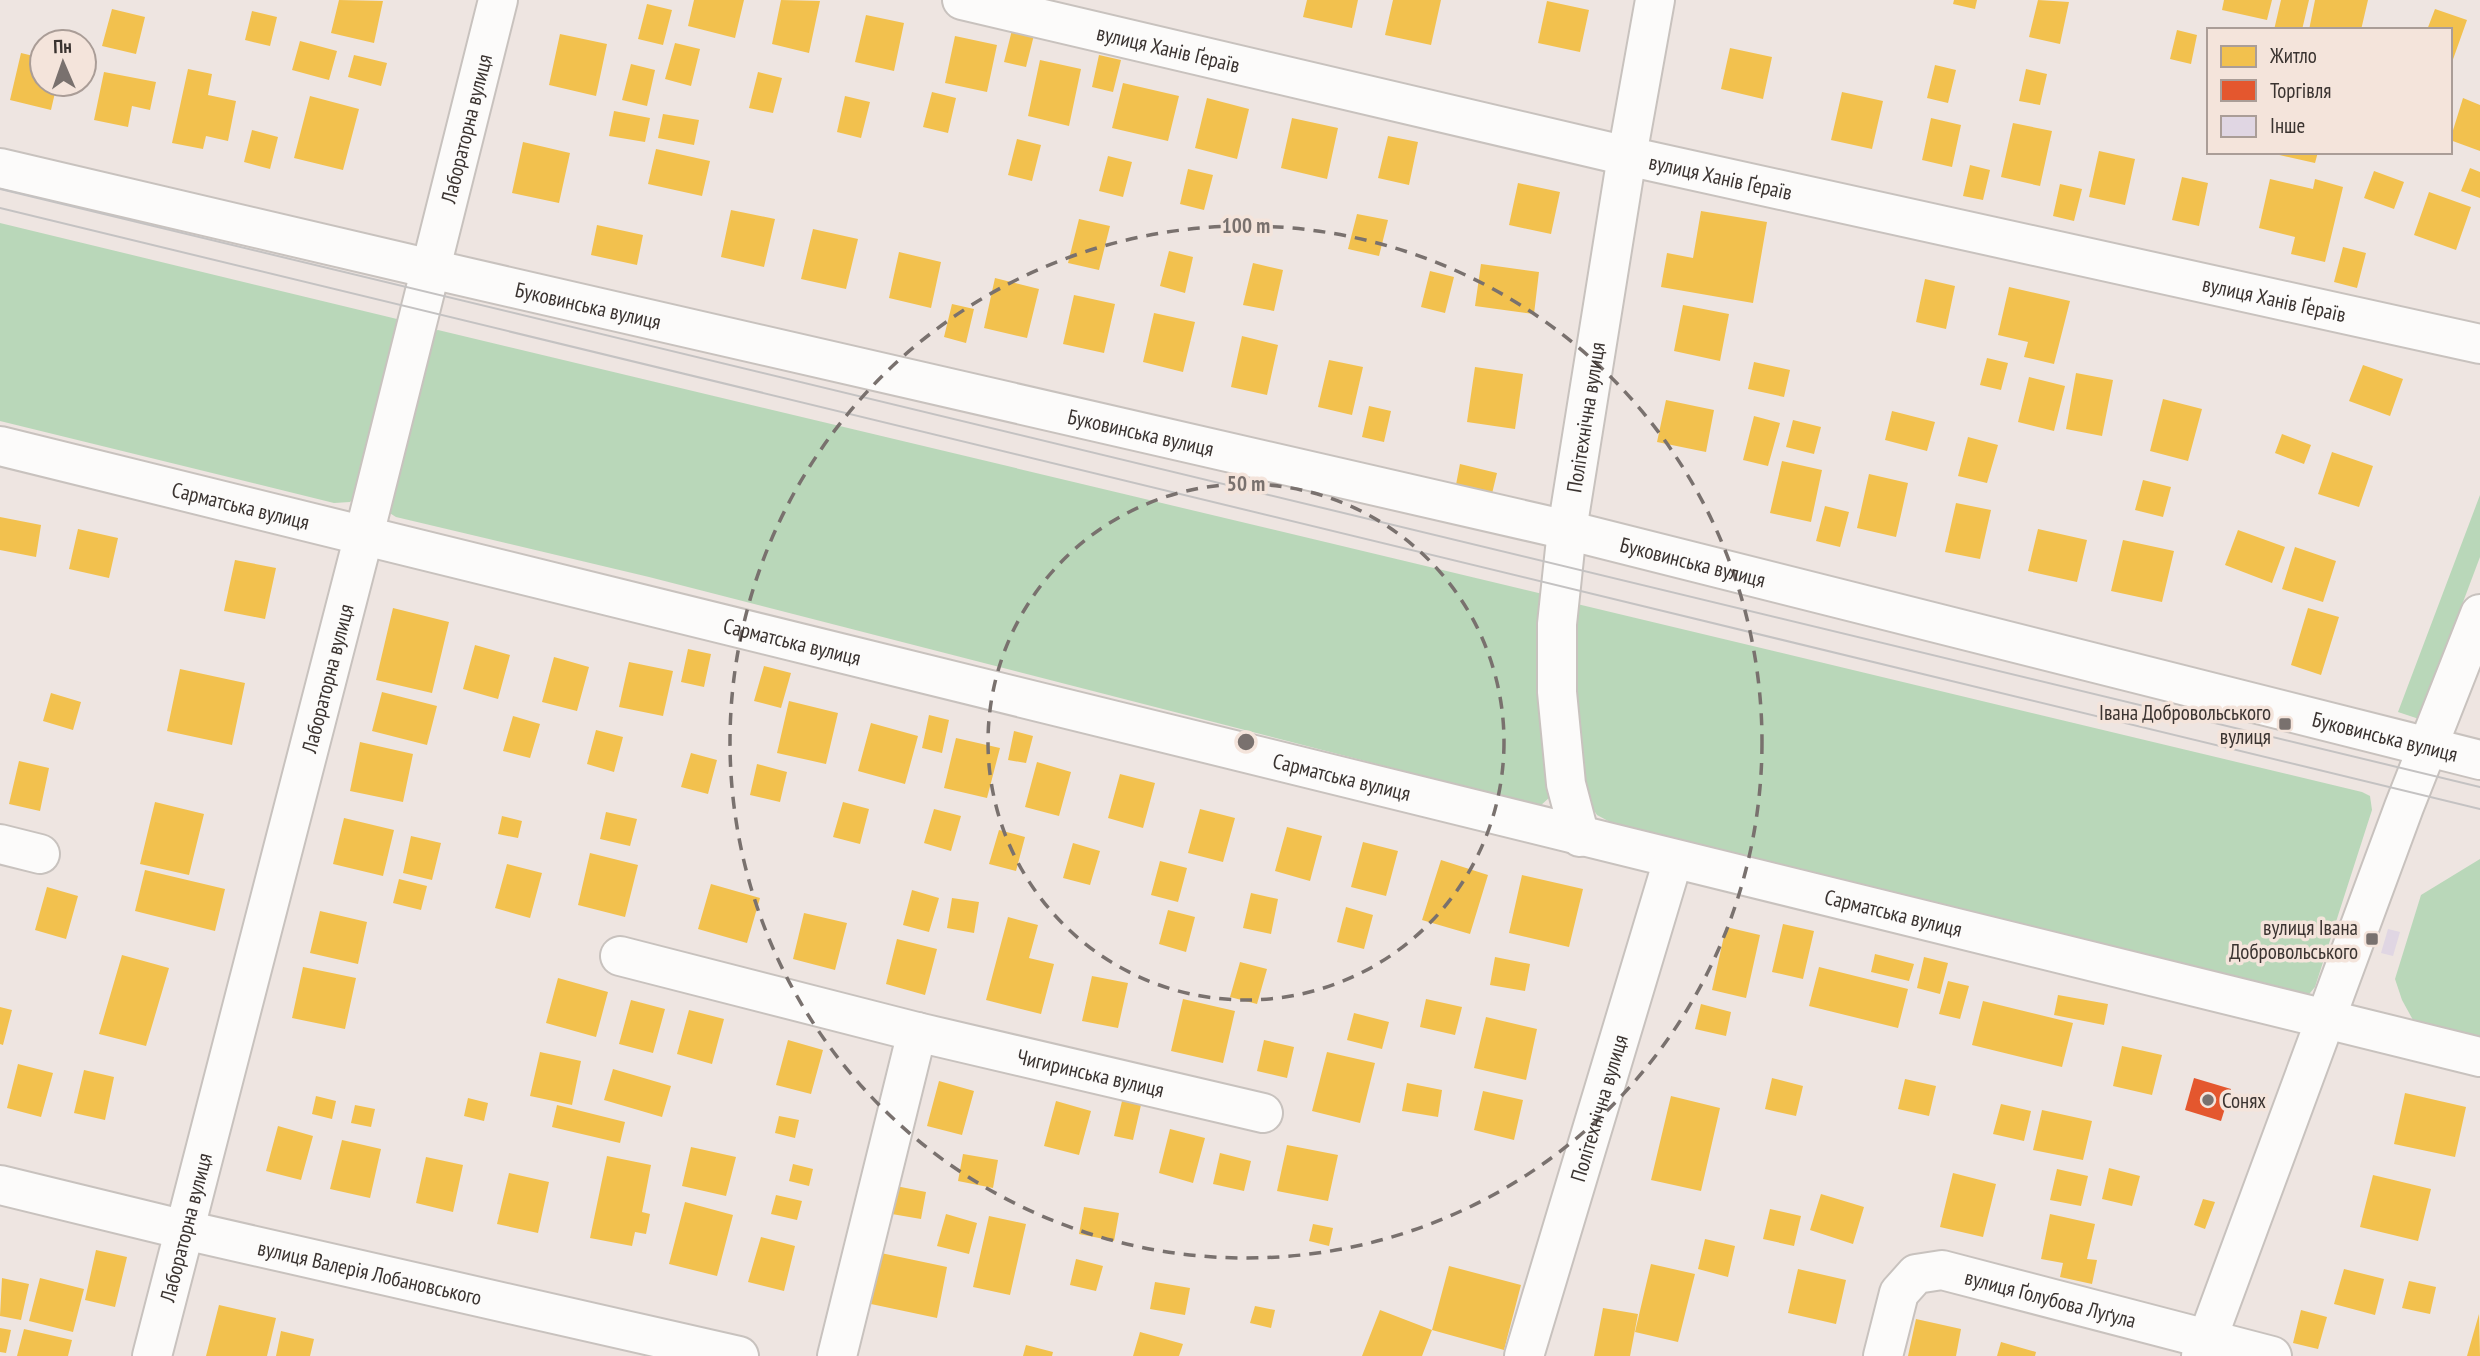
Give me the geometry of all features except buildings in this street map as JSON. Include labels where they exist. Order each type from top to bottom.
[{"type":"street","name":"Лабораторна вулиця","points":[[152,1356],[364,536],[498,0]]},
{"type":"street","name":"вулиця Ханів Ґераїв","points":[[962,0],[1627,156],[2480,344]]},
{"type":"street","name":"Політехнічна вулиця","points":[[1580,837],[1566,784],[1557,692],[1557,624],[1567,530],[1627,156],[1656,0]]},
{"type":"street","name":"Буковинська вулиця","points":[[0,168],[430,270],[1567,530],[2480,760]]},
{"type":"street","name":"Сарматська вулиця","points":[[0,446],[2480,1057]]},
{"type":"street","points":[[2204,1348],[2325,1019],[2480,614]]},
{"type":"street","points":[[0,844],[40,854]]},
{"type":"street","name":"Політехнічна вулиця","points":[[1524,1356],[1673,860]]},
{"type":"street","name":"Чигиринська вулиця","points":[[620,956],[917,1032],[1263,1113]]},
{"type":"street","points":[[837,1356],[917,1032]]},
{"type":"street","name":"вулиця Валерія Лобановського","points":[[0,1185],[185,1230],[739,1356]]},
{"type":"street","name":"вулиця Ґолубова Луґула","points":[[1883,1356],[1899,1293],[1916,1274],[1942,1270],[2204,1348],[2273,1356]]},
{"type":"green space","points":[[0,223],[397,319],[403,325],[363,489],[350,502],[334,503],[0,421]]},
{"type":"green space","points":[[438,330],[1551,596],[1555,784],[1550,797],[1540,806],[649,577],[396,517],[388,512],[430,332]]},
{"type":"green space","points":[[2480,495],[2480,557],[2419,719],[2398,712]]},
{"type":"green space","points":[[1573,603],[2370,796],[2372,810],[2315,987],[2305,999],[1623,829],[1597,815],[1579,788]]},
{"type":"green space","points":[[2480,859],[2480,1044],[2431,1032],[2413,1020],[2395,979],[2421,895]]},
{"type":"tram line","points":[[0,189],[2480,787]]},
{"type":"tram line","points":[[0,208],[2480,809]]},
{"type":"place","name":"Івана Добровольського вулиця","points":[[2285,724]]},
{"type":"place","name":"вулиця Івана Добровольського","points":[[2372,939]]},
{"type":"place","name":"Сонях","points":[[2208,1100]]}]
